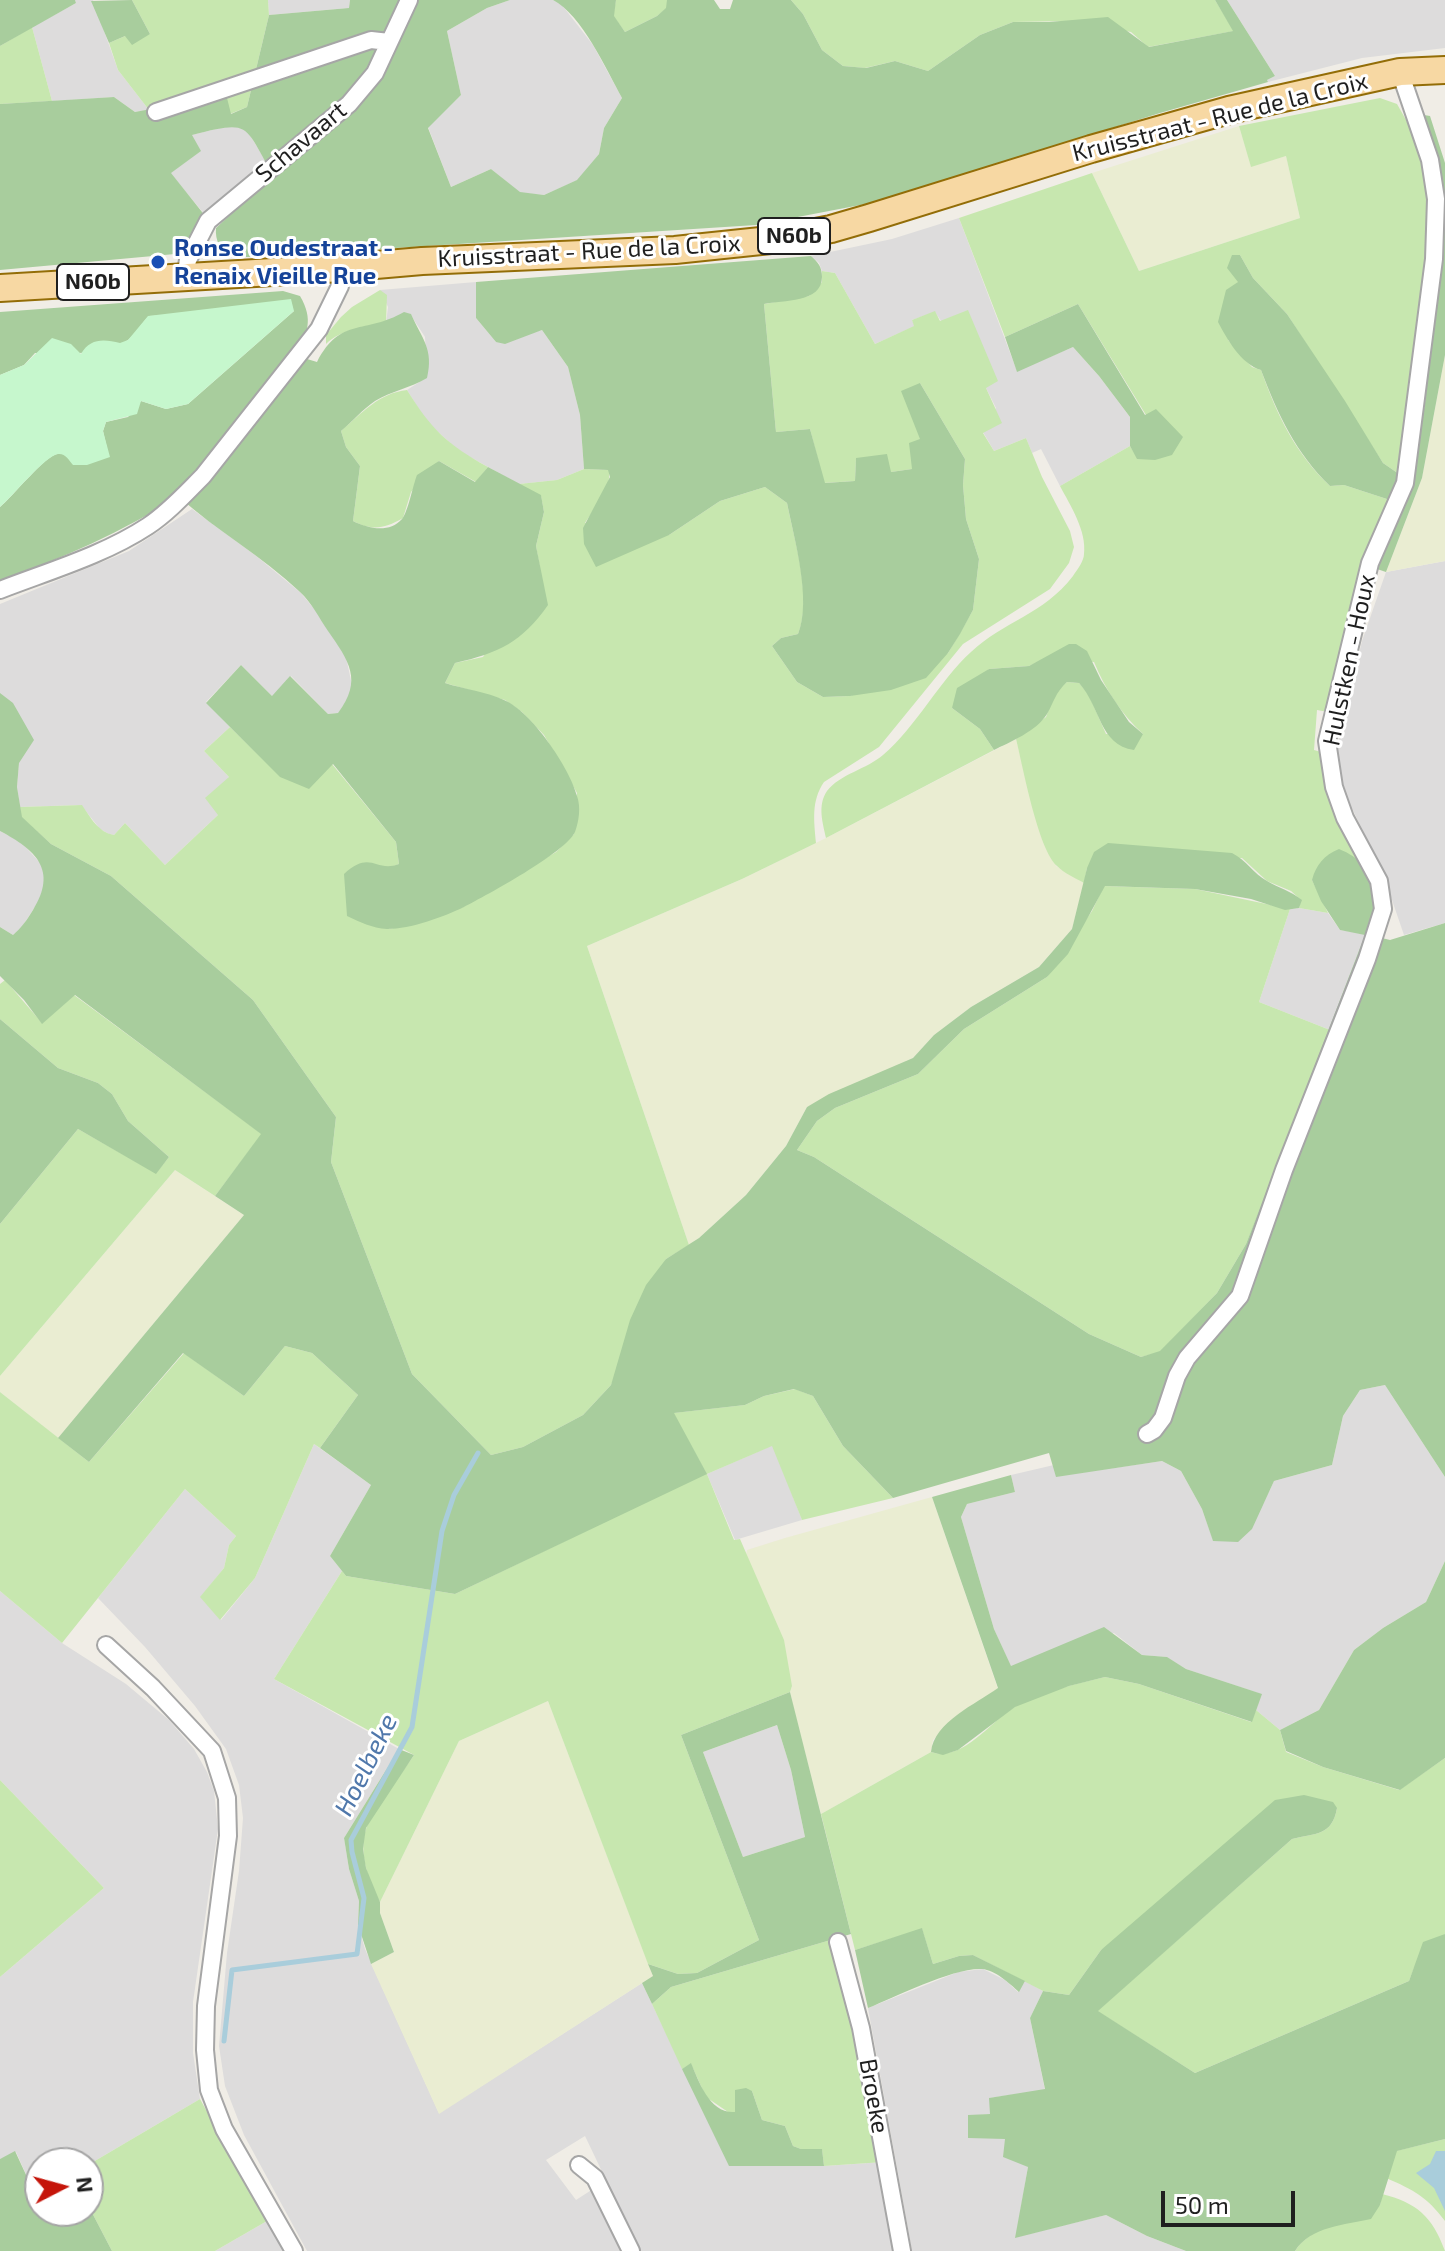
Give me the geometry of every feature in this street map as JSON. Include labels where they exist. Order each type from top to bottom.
[{"type":"main road","name":"Kruisstraat - Rue de la Croix","points":[[0,288],[422,261],[675,250],[780,239],[831,229],[1229,110],[1400,72],[1445,70]]},
{"type":"street","name":"Schavaart","points":[[185,277],[188,260],[208,221],[349,104],[375,73],[409,0]]},
{"type":"street","points":[[156,112],[371,40],[389,42]]},
{"type":"street","name":"Hulstken - Houx","points":[[1147,1434],[1163,1418],[1177,1376],[1187,1358],[1240,1296],[1383,909],[1379,881],[1345,818],[1334,787],[1327,741],[1370,563],[1405,483],[1434,259],[1436,199],[1430,160],[1400,72]]},
{"type":"street","points":[[0,590],[123,541],[151,524],[183,497],[319,329],[340,286],[341,268]]},
{"type":"street","points":[[106,1645],[153,1688],[212,1751],[227,1798],[228,1836],[206,2006],[205,2050],[209,2090],[224,2129],[294,2251]]},
{"type":"street","name":"Broeke","points":[[838,1942],[861,2028],[902,2251]]},
{"type":"street","points":[[579,2165],[595,2178],[631,2251]]},
{"type":"shaded area","points":[[75,0],[93,0],[118,70],[149,110],[135,112],[114,97],[52,101],[32,27],[76,3]]},
{"type":"shaded area","points":[[268,0],[350,0],[349,8],[269,15]]},
{"type":"shaded area","points":[[510,0],[553,0],[562,5],[593,45],[622,98],[604,128],[599,154],[578,180],[544,195],[520,193],[491,169],[451,187],[428,127],[461,95],[447,31],[487,8]]},
{"type":"shaded area","points":[[1227,0],[1445,0],[1445,48],[1362,58],[1268,82],[1275,76]]},
{"type":"shaded area","points":[[232,125],[247,130],[268,165],[206,216],[170,173],[200,151],[191,135]]},
{"type":"shaded area","points":[[959,218],[1017,371],[1073,347],[1130,417],[1130,446],[1060,486],[1041,449],[1032,453],[1026,438],[994,451],[983,432],[996,408],[935,312],[912,320],[915,326],[875,344],[835,273],[822,271],[811,256],[892,239]]},
{"type":"shaded area","points":[[476,282],[476,318],[496,342],[542,330],[568,367],[580,415],[584,469],[557,480],[519,484],[459,451],[426,421],[407,390],[427,377],[425,337],[410,314],[404,313],[386,323],[388,307],[380,290]]},
{"type":"shaded area","points":[[192,509],[301,593],[346,657],[352,685],[348,700],[338,713],[328,714],[291,676],[273,697],[241,665],[206,702],[230,727],[204,751],[229,777],[219,814],[165,865],[125,823],[114,835],[109,834],[100,829],[81,805],[20,807],[17,787],[19,762],[0,693],[0,604],[129,551]]},
{"type":"shaded area","points":[[1445,561],[1445,923],[1404,935],[1381,868],[1343,790],[1336,750],[1362,641],[1386,572]]},
{"type":"shaded area","points":[[0,831],[21,842],[43,866],[45,884],[40,899],[22,927],[13,935],[0,927]]},
{"type":"shaded area","points":[[1290,909],[1328,913],[1340,930],[1366,934],[1330,1030],[1259,1002]]},
{"type":"shaded area","points":[[1385,1385],[1445,1477],[1445,1561],[1426,1602],[1354,1650],[1319,1710],[1280,1730],[1256,1710],[1261,1694],[1186,1669],[1166,1657],[1142,1655],[1114,1633],[1011,1667],[994,1629],[961,1517],[967,1504],[1015,1492],[1011,1475],[1054,1465],[1057,1476],[1162,1461],[1181,1471],[1202,1509],[1213,1540],[1264,1502],[1274,1481],[1332,1465],[1343,1416],[1360,1390]]},
{"type":"shaded area","points":[[314,1444],[371,1485],[330,1556],[342,1571],[274,1679],[399,1749],[344,1838],[359,1901],[358,1925],[365,1949],[439,2113],[642,1983],[729,2165],[824,2166],[884,2162],[900,2251],[640,2251],[585,2136],[546,2160],[576,2200],[593,2189],[621,2251],[307,2251],[244,2135],[225,2086],[219,2046],[227,1953],[239,1871],[243,1818],[239,1785],[226,1749],[195,1706],[98,1598],[185,1489],[236,1536],[229,1545],[224,1568],[201,1597],[221,1620],[255,1578]]},
{"type":"shaded area","points":[[773,1445],[802,1520],[735,1540],[707,1474]]},
{"type":"shaded area","points":[[0,1591],[62,1643],[126,1684],[169,1720],[194,1749],[207,1772],[214,1791],[218,1829],[193,2002],[193,2053],[200,2099],[104,2156],[104,2147],[24,2147],[24,2170],[16,2152],[0,2159],[0,1977],[104,1888],[0,1780]]},
{"type":"shaded area","points":[[777,1725],[791,1770],[805,1837],[743,1857],[703,1752]]},
{"type":"shaded area","points":[[983,1969],[1005,1980],[1018,1992],[1025,1981],[1043,1991],[1030,2018],[1045,2090],[990,2098],[990,2114],[968,2116],[1006,2139],[1028,2167],[1016,2237],[1106,2215],[1186,2251],[912,2251],[868,2008],[958,1972]]},
{"type":"shaded area","points":[[267,2221],[284,2251],[215,2251]]},
{"type":"green space","points":[[0,0],[75,0],[76,3],[0,46]]},
{"type":"green space","points":[[132,0],[268,0],[269,15],[247,107],[230,114],[149,110],[118,70],[109,43],[125,36],[150,34]]},
{"type":"green space","points":[[132,0],[150,34],[132,45],[125,36],[109,43],[91,1]]},
{"type":"green space","points":[[350,0],[510,0],[487,8],[447,31],[461,95],[428,128],[451,187],[491,169],[520,192],[544,195],[577,180],[599,154],[604,128],[622,98],[583,30],[564,7],[553,0],[616,0],[614,16],[625,32],[657,16],[666,8],[667,0],[714,0],[720,9],[730,9],[733,0],[791,0],[803,14],[822,50],[843,66],[866,68],[895,61],[928,71],[980,35],[1013,22],[1108,17],[1149,47],[1233,31],[1215,0],[1227,0],[1275,76],[1268,82],[876,202],[756,225],[255,257],[231,257],[217,241],[216,228],[273,175],[244,130],[226,128],[192,135],[201,151],[171,173],[206,217],[175,254],[0,270],[0,104],[114,97],[135,112],[214,97],[227,98],[231,114],[247,107],[269,15],[349,8]]},
{"type":"green space","points":[[616,0],[667,0],[667,8],[625,32],[613,16]]},
{"type":"green space","points":[[791,0],[1215,0],[1234,31],[1148,47],[1131,32],[1072,21],[1013,22],[980,35],[928,71],[895,61],[865,68],[843,66],[822,50],[803,14]]},
{"type":"green space","points":[[32,27],[52,101],[0,104],[0,46]]},
{"type":"green space","points":[[1380,98],[1397,104],[1418,141],[1425,175],[1430,235],[1399,474],[1383,463],[1287,314],[1253,278],[1240,255],[1228,340],[1252,367],[1261,370],[1288,432],[1330,486],[1344,485],[1390,500],[1360,578],[1328,712],[1317,710],[1314,750],[1321,752],[1363,864],[1312,880],[1328,913],[1299,908],[1301,900],[1291,891],[1267,881],[1242,858],[1087,868],[1084,883],[1057,866],[1050,857],[1038,826],[1016,739],[1046,717],[1055,692],[1067,682],[1079,683],[1088,693],[1106,734],[1143,734],[1115,701],[1094,662],[1044,659],[1029,666],[989,669],[952,708],[980,729],[994,750],[826,838],[822,803],[832,785],[883,755],[907,731],[971,652],[1049,600],[1082,562],[1083,536],[1060,486],[1130,446],[1138,459],[1146,415],[1078,304],[1005,337],[959,218],[1092,173],[1139,271],[1300,218],[1286,156],[1251,167],[1239,126]]},
{"type":"green space","points":[[1418,114],[1430,116],[1445,163],[1445,355],[1422,478],[1386,572],[1377,569],[1413,476],[1425,403],[1444,219],[1441,191]]},
{"type":"green space","points":[[1239,126],[1251,166],[1286,156],[1300,218],[1139,271],[1092,173]]},
{"type":"green space","points":[[1232,255],[1240,255],[1253,278],[1287,314],[1383,463],[1399,474],[1401,478],[1390,500],[1344,485],[1330,486],[1307,460],[1289,432],[1261,370],[1241,357],[1230,343],[1218,322],[1226,290],[1238,282],[1227,268]]},
{"type":"green space","points":[[811,256],[822,273],[816,292],[800,299],[764,304],[776,432],[810,429],[825,483],[855,481],[856,458],[887,454],[891,472],[912,469],[909,443],[920,439],[901,391],[920,383],[965,459],[963,485],[966,519],[979,559],[973,610],[948,653],[926,678],[891,690],[850,696],[823,697],[797,682],[772,646],[781,638],[798,634],[802,620],[803,587],[787,503],[765,487],[720,501],[669,535],[596,567],[584,544],[583,528],[610,477],[608,470],[584,469],[580,415],[568,367],[542,330],[505,344],[496,342],[476,318],[476,282]]},
{"type":"green space","points":[[822,271],[835,273],[875,344],[914,326],[912,320],[935,311],[940,321],[968,310],[998,381],[986,388],[1002,423],[983,433],[994,451],[1026,438],[1070,531],[1074,547],[1069,563],[1050,589],[963,644],[879,747],[824,782],[815,804],[816,843],[742,879],[587,946],[689,1245],[666,1259],[611,1385],[583,1415],[523,1447],[491,1455],[412,1374],[331,1162],[336,1117],[253,1000],[111,876],[51,844],[21,817],[20,807],[82,805],[95,824],[108,833],[114,835],[125,823],[165,865],[218,815],[205,798],[229,777],[204,751],[230,727],[280,776],[318,777],[332,764],[396,842],[399,864],[391,867],[389,929],[463,907],[556,852],[574,834],[577,793],[544,735],[522,712],[505,700],[445,683],[455,663],[483,657],[540,568],[536,546],[544,512],[541,496],[519,484],[557,480],[584,469],[609,470],[602,498],[585,523],[669,535],[720,501],[765,487],[787,503],[801,569],[804,604],[798,634],[781,638],[772,646],[797,682],[823,697],[850,696],[948,653],[973,610],[979,559],[966,519],[963,485],[965,459],[920,383],[920,440],[912,469],[891,472],[856,459],[855,481],[824,483],[810,429],[776,432],[764,304],[809,296],[822,282]]},
{"type":"green space","points":[[380,290],[387,295],[386,323],[346,332],[326,344],[326,335],[341,317]]},
{"type":"green space","points":[[283,291],[300,296],[307,312],[306,333],[297,356],[317,362],[335,338],[345,332],[404,312],[411,314],[428,352],[427,378],[375,401],[341,431],[346,447],[360,466],[353,521],[378,528],[397,524],[406,511],[417,475],[439,461],[475,482],[488,467],[541,495],[544,512],[536,546],[548,605],[529,628],[508,644],[455,663],[445,683],[504,700],[515,706],[537,728],[558,756],[573,784],[579,805],[575,832],[557,851],[507,884],[456,911],[406,927],[382,928],[347,916],[344,874],[361,863],[399,864],[396,842],[333,764],[309,789],[280,777],[206,703],[241,665],[272,696],[290,676],[328,714],[338,713],[346,701],[351,680],[347,661],[308,601],[285,579],[179,497],[92,543],[0,580],[0,507],[45,461],[57,454],[109,457],[103,431],[106,422],[128,417],[141,401],[166,409],[188,404],[294,311],[149,316],[131,338],[119,345],[83,353],[35,353],[24,365],[0,375],[0,312]]},
{"type":"green space","points":[[291,299],[294,311],[188,404],[166,409],[141,401],[137,414],[106,422],[103,431],[110,457],[87,465],[73,465],[63,455],[53,456],[0,507],[0,375],[24,365],[52,338],[71,344],[81,354],[98,341],[120,343],[128,340],[148,316]]},
{"type":"green space","points":[[1078,304],[1145,415],[1156,409],[1183,437],[1172,455],[1155,460],[1137,459],[1130,446],[1130,417],[1073,347],[1017,372],[1005,337]]},
{"type":"green space","points":[[1445,355],[1445,561],[1386,572],[1422,478]]},
{"type":"green space","points":[[407,390],[442,435],[488,467],[476,482],[439,461],[411,492],[403,518],[390,525],[366,526],[353,521],[360,466],[346,447],[341,431],[379,400]]},
{"type":"green space","points":[[1069,644],[1076,644],[1087,651],[1101,680],[1129,722],[1143,734],[1134,750],[1122,747],[1107,733],[1079,683],[1067,682],[1037,726],[994,750],[980,729],[952,708],[957,688],[989,669],[1029,666]]},
{"type":"green space","points":[[0,693],[13,703],[34,740],[19,763],[17,787],[22,817],[51,844],[111,876],[253,1000],[336,1117],[331,1162],[412,1374],[491,1455],[523,1447],[583,1415],[611,1385],[630,1320],[646,1285],[666,1259],[699,1238],[746,1195],[786,1146],[807,1107],[829,1094],[913,1058],[934,1035],[971,1007],[1039,967],[1072,929],[1087,868],[1094,852],[1108,843],[1232,853],[1262,878],[1302,900],[1299,908],[1285,910],[1251,899],[1195,889],[1105,886],[1068,954],[1047,977],[964,1029],[918,1074],[835,1108],[817,1121],[797,1150],[814,1157],[1089,1334],[1141,1357],[1160,1351],[1217,1293],[1246,1244],[1365,935],[1340,930],[1321,901],[1312,880],[1321,861],[1334,851],[1339,849],[1353,856],[1369,874],[1373,885],[1374,936],[1390,940],[1445,923],[1445,1477],[1385,1385],[1360,1390],[1343,1416],[1332,1465],[1274,1481],[1252,1529],[1238,1542],[1213,1541],[1202,1509],[1181,1471],[1162,1461],[1056,1477],[1049,1453],[893,1498],[843,1446],[813,1396],[794,1389],[764,1396],[745,1405],[674,1413],[707,1474],[455,1594],[346,1576],[330,1556],[371,1485],[320,1448],[358,1395],[312,1353],[285,1346],[244,1396],[183,1353],[89,1462],[58,1438],[244,1215],[215,1196],[261,1134],[75,995],[42,1024],[0,976],[0,927],[13,935],[24,923],[40,896],[43,872],[33,854],[0,831]]},
{"type":"green space","points":[[1016,739],[1036,818],[1056,866],[1084,883],[1072,929],[1039,967],[971,1007],[934,1035],[913,1058],[807,1107],[786,1146],[746,1195],[689,1245],[587,946],[742,879]]},
{"type":"green space","points":[[1104,886],[1195,889],[1290,909],[1259,1002],[1330,1030],[1246,1244],[1217,1293],[1160,1352],[1141,1357],[1089,1334],[814,1157],[797,1150],[817,1121],[835,1108],[918,1074],[964,1029],[1047,977],[1092,911]]},
{"type":"green space","points":[[5,980],[42,1023],[74,995],[262,1134],[215,1196],[175,1170],[0,1376],[0,1224],[78,1129],[156,1173],[169,1157],[128,1121],[112,1094],[98,1083],[58,1068],[0,1019],[0,984]]},
{"type":"green space","points":[[0,1019],[58,1068],[98,1083],[112,1094],[128,1121],[169,1157],[156,1174],[78,1129],[0,1224]]},
{"type":"green space","points":[[175,1170],[244,1215],[58,1438],[0,1392],[0,1376]]},
{"type":"green space","points":[[285,1346],[312,1353],[358,1395],[320,1448],[314,1444],[255,1578],[220,1620],[200,1597],[224,1568],[229,1545],[236,1536],[185,1489],[62,1643],[0,1591],[0,1392],[89,1462],[184,1353],[244,1396]]},
{"type":"green space","points":[[795,1389],[813,1396],[843,1446],[893,1498],[802,1520],[772,1446],[707,1474],[734,1540],[740,1539],[784,1640],[792,1686],[790,1692],[681,1735],[759,1940],[697,1973],[678,1974],[648,1964],[548,1701],[459,1741],[380,1902],[366,1867],[363,1848],[366,1829],[414,1755],[274,1679],[342,1571],[346,1576],[455,1594],[706,1473],[673,1413],[745,1405],[764,1396]]},
{"type":"green space","points":[[1011,1475],[1015,1492],[967,1504],[961,1517],[994,1629],[1011,1666],[1104,1627],[1142,1655],[1167,1657],[1186,1669],[1262,1694],[1252,1722],[1139,1684],[1105,1677],[1069,1686],[1015,1707],[958,1750],[943,1755],[931,1752],[934,1741],[948,1723],[998,1688],[932,1497]]},
{"type":"green space","points":[[932,1497],[998,1689],[956,1716],[933,1740],[931,1752],[821,1814],[793,1706],[792,1686],[763,1593],[746,1555],[747,1550]]},
{"type":"green space","points":[[1445,1561],[1445,1758],[1400,1790],[1323,1767],[1286,1751],[1280,1730],[1319,1710],[1354,1650],[1426,1602]]},
{"type":"green space","points":[[1105,1677],[1139,1684],[1251,1722],[1256,1710],[1280,1730],[1286,1752],[1323,1767],[1399,1790],[1445,1758],[1445,1934],[1414,1968],[1409,1981],[1195,2073],[1097,2011],[1292,1839],[1327,1829],[1337,1808],[1101,1950],[1069,1995],[1043,1991],[973,1955],[933,1964],[922,1929],[855,1950],[821,1814],[931,1752],[943,1754],[966,1746],[1026,1701]]},
{"type":"green space","points":[[790,1692],[851,1934],[671,1987],[652,2004],[642,1983],[653,1976],[648,1964],[678,1974],[697,1973],[759,1940],[681,1735]],"holes":[[[777,1725],[791,1770],[805,1837],[743,1857],[703,1752]]]},
{"type":"green space","points":[[548,1701],[653,1976],[439,2114],[371,1964],[394,1952],[380,1913],[380,1902],[459,1741]]},
{"type":"green space","points":[[399,1749],[414,1755],[366,1828],[363,1849],[366,1868],[380,1902],[380,1913],[394,1952],[371,1964],[358,1925],[359,1901],[344,1838]]},
{"type":"green space","points":[[0,1780],[104,1888],[0,1977]]},
{"type":"green space","points":[[1304,1795],[1333,1802],[1337,1808],[1335,1817],[1327,1829],[1292,1839],[1098,2011],[1195,2073],[1409,1981],[1423,1942],[1445,1934],[1445,2139],[1397,2151],[1380,2205],[1371,2219],[1319,2231],[1295,2251],[1186,2251],[1106,2215],[1015,2238],[1028,2167],[1003,2157],[1005,2139],[968,2138],[968,2115],[990,2114],[989,2098],[1045,2089],[1030,2018],[1043,1991],[1069,1995],[1101,1950],[1275,1800]]},
{"type":"green space","points":[[922,1928],[933,1964],[973,1955],[1025,1981],[1019,1992],[992,1972],[970,1970],[941,1978],[868,2008],[855,1950]]},
{"type":"green space","points":[[834,1939],[884,2162],[824,2166],[822,2150],[793,2146],[785,2126],[762,2120],[752,2091],[736,2112],[728,2112],[706,2097],[691,2064],[682,2069],[652,2004],[671,1987]]},
{"type":"green space","points":[[691,2063],[707,2095],[719,2108],[735,2112],[735,2090],[746,2088],[752,2091],[762,2120],[785,2126],[793,2146],[822,2149],[824,2166],[729,2166],[682,2069]]},
{"type":"green space","points":[[200,2099],[267,2221],[215,2251],[112,2251],[99,2227],[104,2227],[104,2156]]},
{"type":"green space","points":[[1445,2139],[1445,2221],[1419,2195],[1386,2178],[1396,2151]]},
{"type":"green space","points":[[15,2151],[24,2170],[24,2227],[99,2227],[112,2251],[0,2251],[0,2159]]},
{"type":"green space","points":[[1382,2194],[1405,2202],[1422,2213],[1435,2229],[1445,2251],[1295,2251],[1322,2228],[1380,2205]]},
{"type":"water","points":[[1436,2151],[1445,2151],[1445,2211],[1434,2188],[1416,2173],[1430,2164]]},
{"type":"waterway","name":"Hoelbeke","points":[[224,2041],[232,1970],[357,1954],[364,1898],[351,1840],[412,1727],[442,1531],[454,1495],[478,1453]]},
{"type":"place","name":"Ronse Oudestraat - Renaix Vieille Rue","points":[[158,262]]}]
